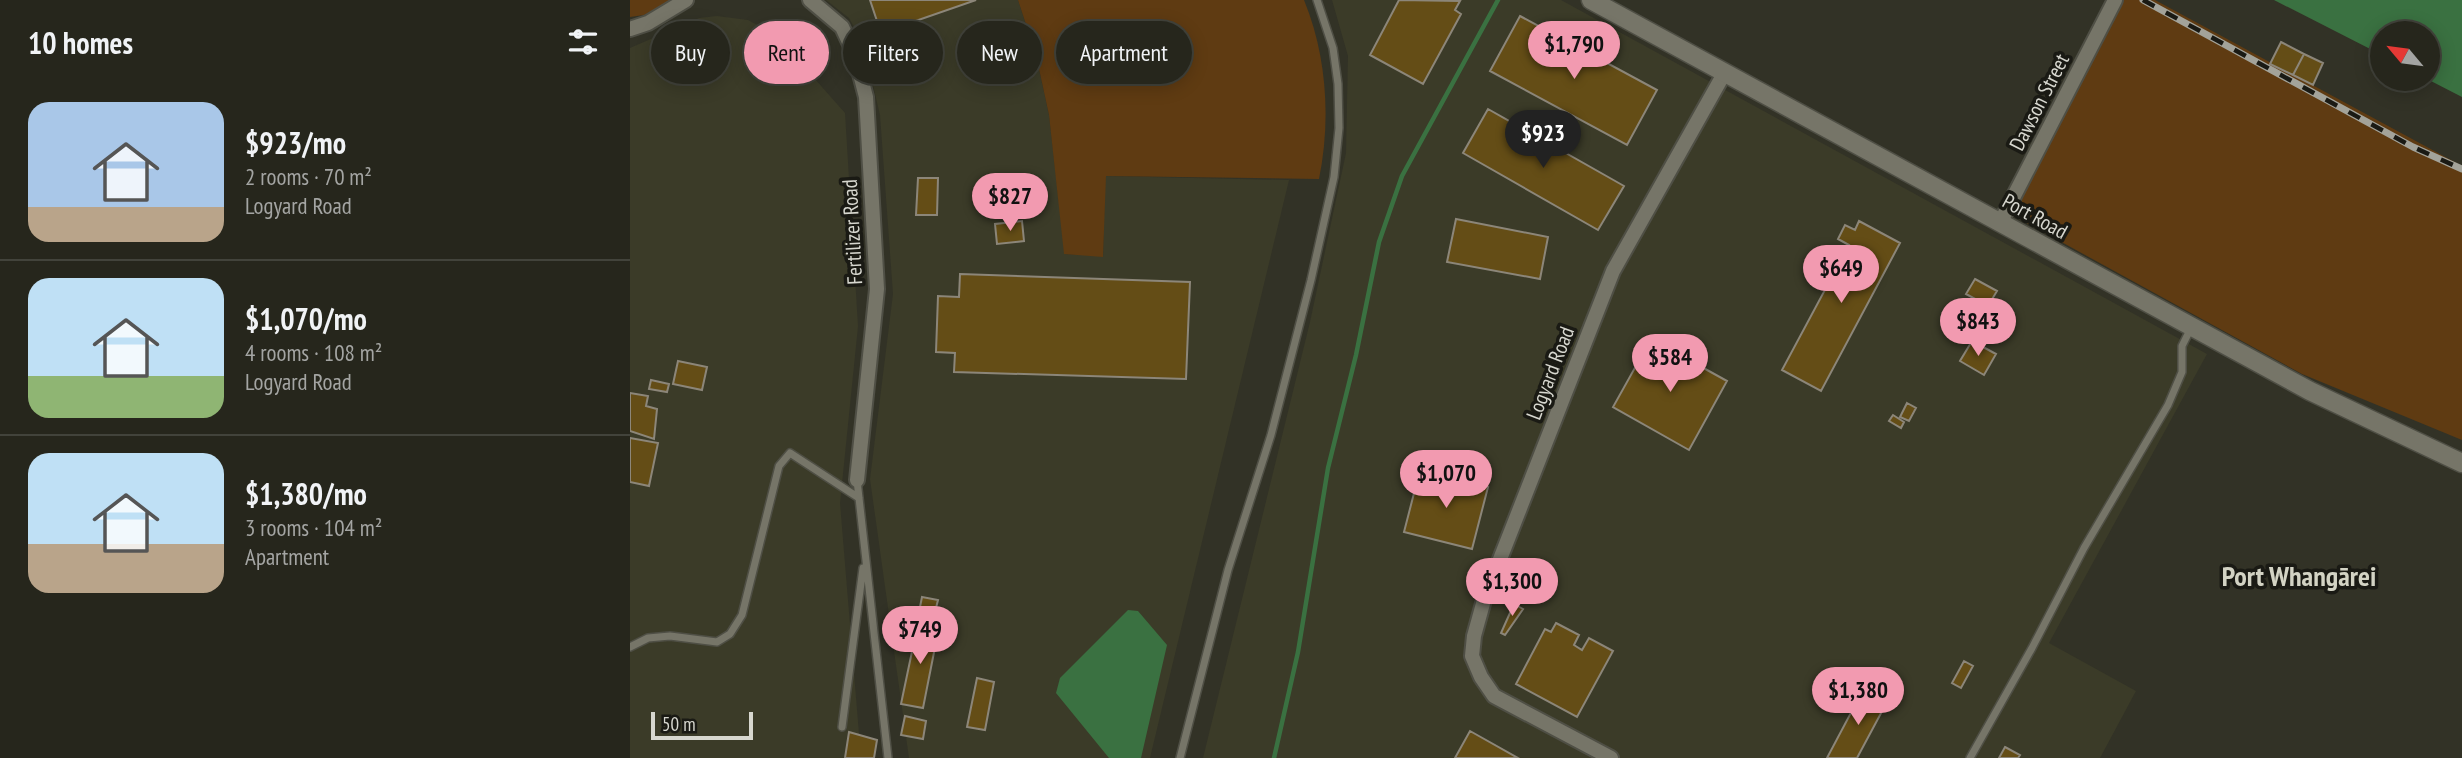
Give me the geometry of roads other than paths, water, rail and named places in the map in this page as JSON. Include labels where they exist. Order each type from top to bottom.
[{"type":"main road","name":"Port Road","points":[[1591,0],[2310,391],[2462,463]]},
{"type":"street","points":[[630,29],[648,23],[686,0]]},
{"type":"street","name":"Fertilizer Road","points":[[810,0],[842,27],[855,55],[866,97],[877,289],[856,480]]},
{"type":"street","name":"Dawson Street","points":[[2000,223],[2115,0]]},
{"type":"street","name":"Logyard Road","points":[[1611,758],[1494,696],[1481,677],[1472,656],[1474,636],[1484,600],[1609,281],[1725,72]]},
{"type":"lane","points":[[1180,758],[1228,570],[1271,435],[1334,177],[1339,128],[1338,84],[1333,48],[1317,0]]},
{"type":"lane","points":[[1970,758],[2084,548],[2168,405],[2182,372],[2182,346],[2191,327]]},
{"type":"lane","points":[[630,647],[648,638],[670,636],[717,642],[730,634],[742,615],[779,466],[790,453],[859,498]]},
{"type":"lane","points":[[856,480],[888,758]]},
{"type":"lane","points":[[842,727],[865,555]]},
{"type":"waterway","points":[[1274,758],[1298,652],[1328,468],[1356,355],[1379,242],[1402,176],[1498,0]]},
{"type":"railway","points":[[2143,0],[2413,147],[2462,169]]},
{"type":"district","name":"Port Whangārei","points":[[2299,575]]}]
